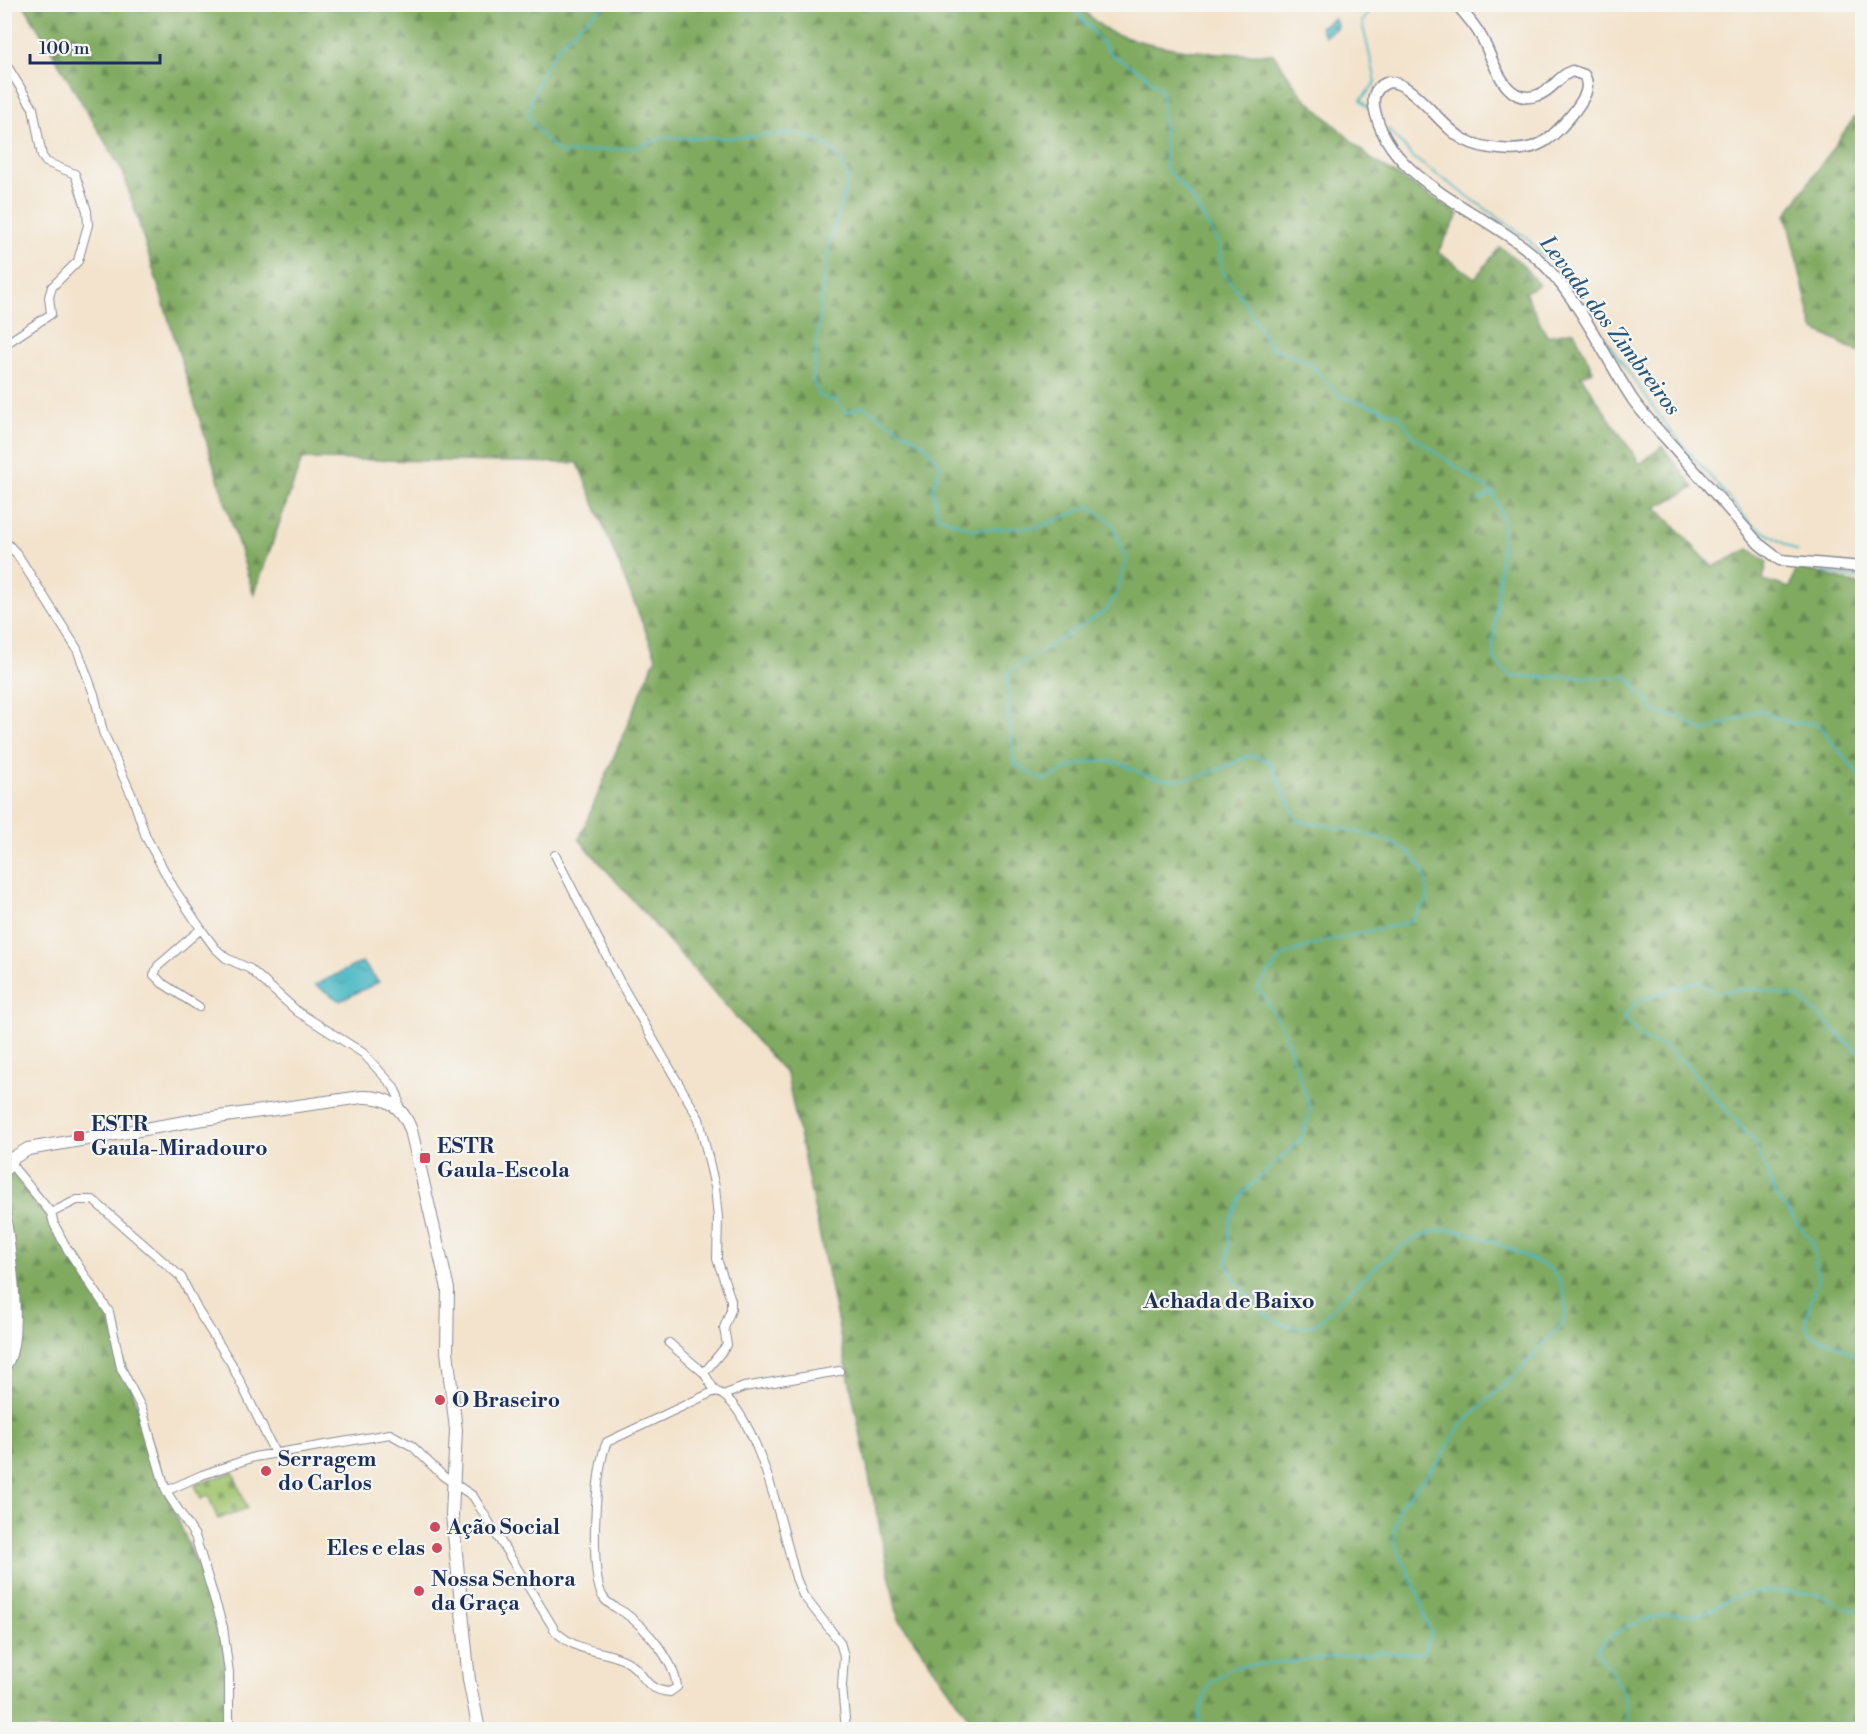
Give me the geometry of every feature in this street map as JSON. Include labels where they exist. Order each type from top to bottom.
[{"type":"main road","points":[[6,1163],[28,1149],[312,1104],[373,1096],[383,1098],[399,1108],[411,1130],[448,1288],[447,1351],[456,1430],[452,1515],[469,1680],[479,1730]]},
{"type":"main road","points":[[4,1212],[14,1316],[13,1345],[9,1361],[4,1366]]},
{"type":"street","points":[[1456,4],[1475,26],[1500,76],[1510,89],[1522,95],[1538,96],[1572,71],[1584,75],[1586,80],[1583,100],[1556,134],[1545,142],[1529,149],[1500,149],[1464,140],[1434,116],[1404,86],[1389,82],[1377,89],[1373,98],[1375,114],[1388,144],[1411,170],[1509,237],[1548,268],[1562,286],[1634,401],[1759,544],[1780,560],[1863,567]]},
{"type":"street","points":[[4,61],[33,108],[42,156],[46,162],[75,174],[87,212],[86,241],[78,261],[52,287],[49,297],[51,314],[4,345]]},
{"type":"street","points":[[4,540],[17,554],[77,649],[94,694],[99,720],[133,798],[146,837],[173,887],[201,929],[215,948],[226,958],[250,969],[298,1012],[363,1053],[393,1086],[398,1096],[399,1108]]},
{"type":"street","points":[[555,855],[620,982],[699,1119],[715,1187],[718,1218],[717,1259],[731,1300],[731,1310],[725,1324],[727,1345],[704,1373]]},
{"type":"street","points":[[199,1007],[162,983],[154,975],[158,966],[201,929]]},
{"type":"street","points":[[6,1163],[51,1214],[66,1247],[109,1312],[121,1368],[142,1409],[166,1491],[195,1536],[223,1627],[229,1673],[229,1730]]},
{"type":"street","points":[[51,1214],[77,1200],[93,1200],[175,1270],[185,1284],[209,1331],[231,1363],[275,1453]]},
{"type":"street","points":[[669,1343],[704,1373],[715,1391]]},
{"type":"street","points":[[166,1491],[237,1462],[275,1453],[390,1434],[412,1446],[443,1476],[474,1496],[556,1632],[570,1644],[623,1660],[634,1666],[648,1686],[659,1692],[670,1692],[677,1687],[676,1678],[653,1641],[601,1594],[597,1570],[596,1517],[599,1467],[608,1442],[715,1391],[726,1394],[744,1387],[839,1371]]},
{"type":"street","points":[[726,1394],[737,1408],[766,1471],[796,1578],[803,1595],[840,1642],[844,1656],[843,1697],[846,1730]]},
{"type":"green space","points":[[24,5],[1077,5],[1108,31],[1151,44],[1212,53],[1273,54],[1302,95],[1371,159],[1459,214],[1438,252],[1475,278],[1500,247],[1521,263],[1539,285],[1525,292],[1547,336],[1574,331],[1593,371],[1581,376],[1640,464],[1662,446],[1694,488],[1656,507],[1713,567],[1749,549],[1767,562],[1763,580],[1790,588],[1797,567],[1862,585],[1862,1729],[977,1729],[898,1618],[787,1075],[579,839],[656,657],[578,463],[302,459],[254,595],[123,172]]},
{"type":"green space","points":[[1854,118],[1862,118],[1862,354],[1813,329],[1786,215]]},
{"type":"green space","points":[[4,1158],[10,1162],[103,1301],[166,1491],[223,1627],[229,1729],[5,1729]]},
{"type":"green space","points":[[233,1472],[247,1508],[218,1519],[208,1495],[201,1499],[195,1485]]},
{"type":"water","points":[[1334,18],[1338,27],[1325,36],[1320,27]]},
{"type":"water","points":[[362,962],[379,982],[340,1001],[315,985]]},
{"type":"waterway","points":[[607,4],[565,39],[538,81],[528,117],[546,140],[562,154],[638,147],[662,138],[730,138],[796,133],[827,145],[844,164],[848,180],[829,245],[823,281],[813,382],[821,397],[836,400],[846,413],[863,406],[925,445],[940,465],[933,490],[938,516],[973,530],[1040,527],[1090,506],[1112,523],[1127,560],[1117,592],[1107,610],[1008,672],[1009,716],[1015,764],[1043,781],[1071,767],[1101,761],[1122,764],[1143,774],[1168,780],[1205,774],[1250,755],[1269,761],[1298,821],[1371,835],[1389,842],[1405,850],[1418,862],[1425,876],[1428,900],[1410,922],[1318,943],[1282,956],[1258,988],[1282,1026],[1311,1110],[1301,1139],[1243,1193],[1230,1221],[1227,1267],[1244,1292],[1264,1313],[1288,1326],[1302,1327],[1318,1323],[1364,1277],[1401,1247],[1420,1237],[1440,1231],[1459,1231],[1494,1242],[1552,1270],[1561,1283],[1566,1308],[1563,1323],[1519,1371],[1461,1425],[1439,1461],[1400,1506],[1394,1532],[1397,1549],[1417,1591],[1431,1635],[1424,1651],[1416,1654],[1385,1652],[1233,1667],[1212,1682],[1207,1690],[1198,1718],[1202,1730]]},
{"type":"waterway","points":[[1070,4],[1111,54],[1143,73],[1162,91],[1166,168],[1191,197],[1220,246],[1221,269],[1243,299],[1268,345],[1309,363],[1340,396],[1399,415],[1413,436],[1493,493],[1504,519],[1493,645],[1495,661],[1511,677],[1627,677],[1657,713],[1678,716],[1704,732],[1759,710],[1789,723],[1817,723],[1858,774],[1862,774]]},
{"type":"waterway","name":"Levada dos Zimbreiros","points":[[1368,108],[1361,100],[1376,82],[1362,22],[1376,4]]},
{"type":"waterway","name":"Levada dos Zimbreiros","points":[[1388,129],[1415,159],[1527,238],[1543,257]]},
{"type":"waterway","name":"Levada dos Zimbreiros","points":[[1582,306],[1668,428],[1751,524],[1797,551]]},
{"type":"waterway","points":[[1478,501],[1493,493]]},
{"type":"waterway","name":"Levada dos Zimbreiros","points":[[1823,572],[1862,579]]},
{"type":"waterway","points":[[1862,1051],[1855,1050],[1800,998],[1757,989],[1715,992],[1698,981],[1637,1001],[1624,1017],[1644,1040],[1662,1045],[1686,1064],[1754,1141],[1775,1194],[1812,1242],[1818,1278],[1805,1322],[1809,1334],[1846,1350],[1858,1360],[1862,1367]]},
{"type":"waterway","points":[[1627,1730],[1626,1704],[1623,1695],[1616,1679],[1597,1650],[1602,1643],[1619,1631],[1639,1622],[1669,1614],[1702,1614],[1738,1596],[1755,1593],[1816,1594],[1848,1608],[1862,1609]]},
{"type":"place","name":"ESTR Gaula-Miradouro","points":[[79,1136]]},
{"type":"place","name":"ESTR Gaula-Escola","points":[[425,1158]]},
{"type":"place","name":"O Braseiro","points":[[440,1400]]},
{"type":"place","name":"Serragem do Carlos","points":[[266,1471]]},
{"type":"place","name":"Ação Social","points":[[435,1527]]},
{"type":"place","name":"Eles e elas","points":[[437,1548]]},
{"type":"place","name":"Nossa Senhora da Graça","points":[[419,1591]]},
{"type":"district","name":"Achada de Baixo","points":[[1229,1300]]}]
